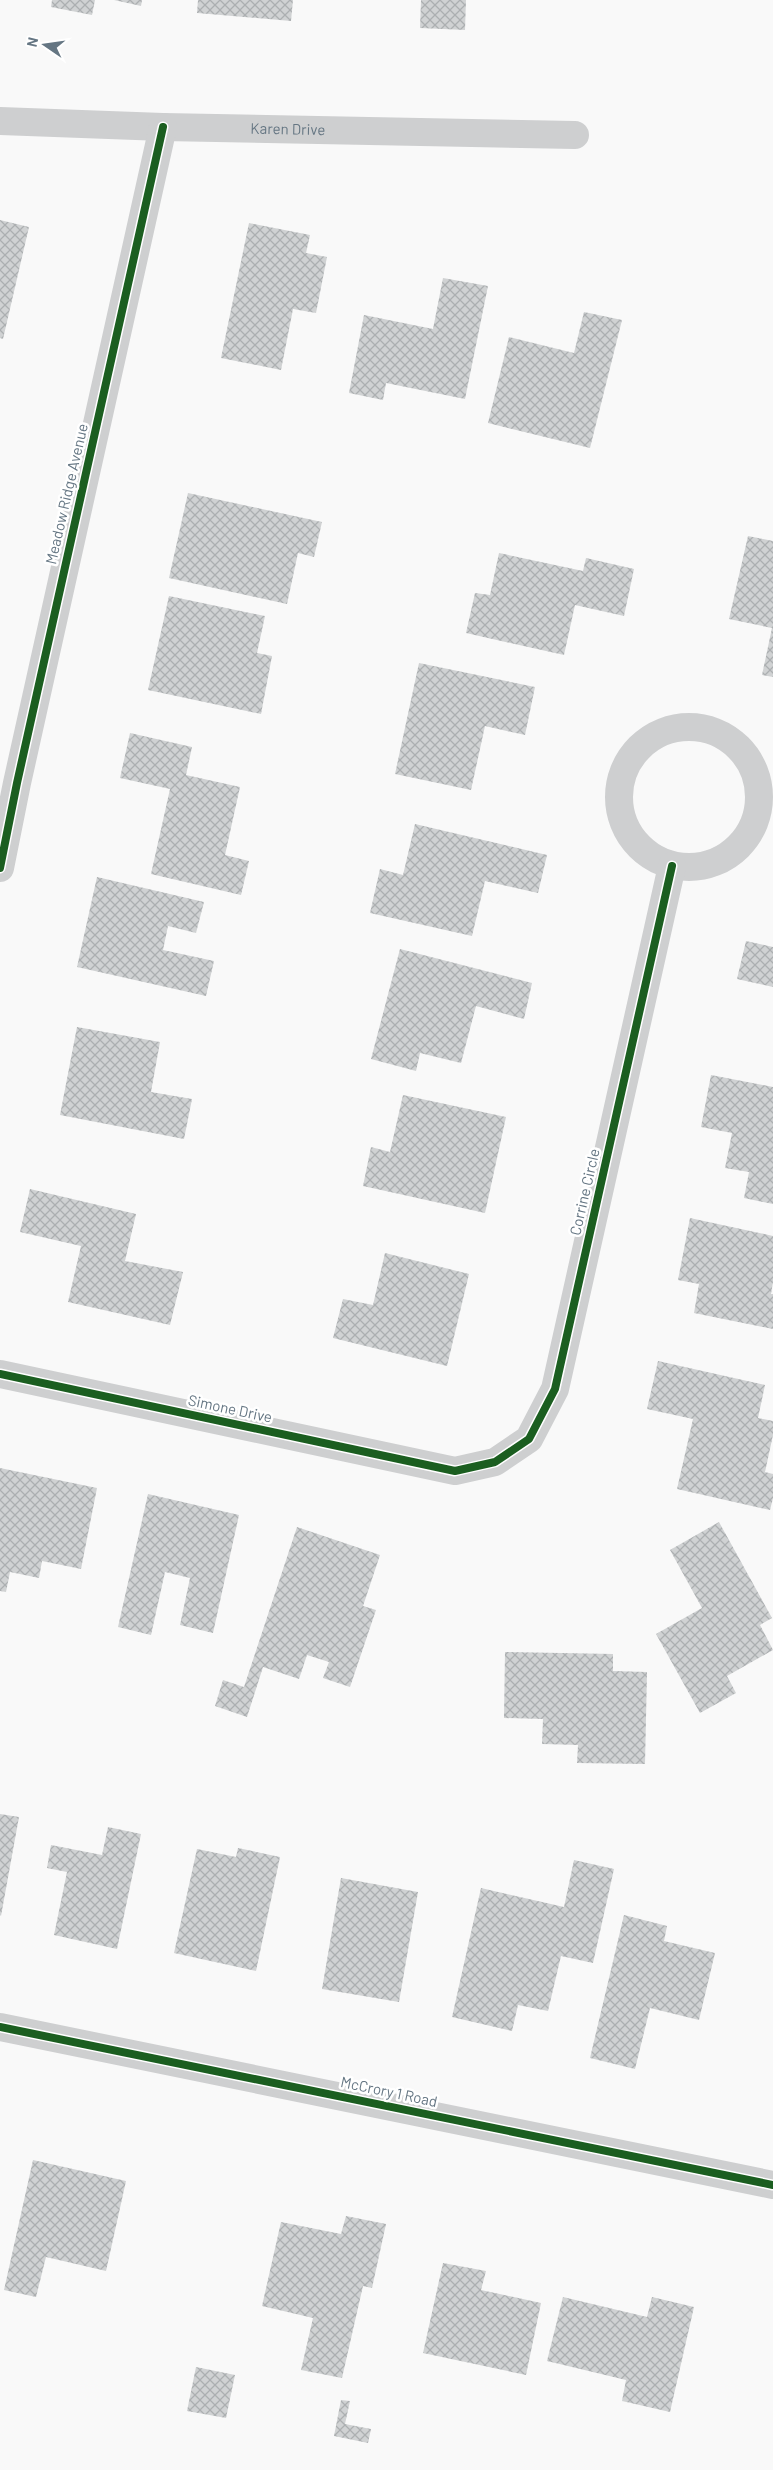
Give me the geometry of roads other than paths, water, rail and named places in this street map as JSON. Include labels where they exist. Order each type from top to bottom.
[{"type":"street","name":"Karen Drive","points":[[0,121],[164,127],[575,135]]},
{"type":"street","name":"Meadow Ridge Avenue","points":[[0,868],[8,781],[164,127]]},
{"type":"street","points":[[691,726],[713,729],[733,740],[748,757],[758,780],[759,804],[753,828],[739,847],[719,861],[696,868],[672,866],[649,856],[632,839],[622,819],[618,797],[622,775],[632,754],[648,738],[669,728],[691,726]]},
{"type":"street","name":"Corrine Circle","points":[[455,1470],[495,1462],[529,1439],[554,1390],[672,866]]},
{"type":"street","name":"Simone Drive","points":[[0,1374],[455,1470]]},
{"type":"street","name":"McCrory 1 Road","points":[[0,2027],[773,2185]]}]
